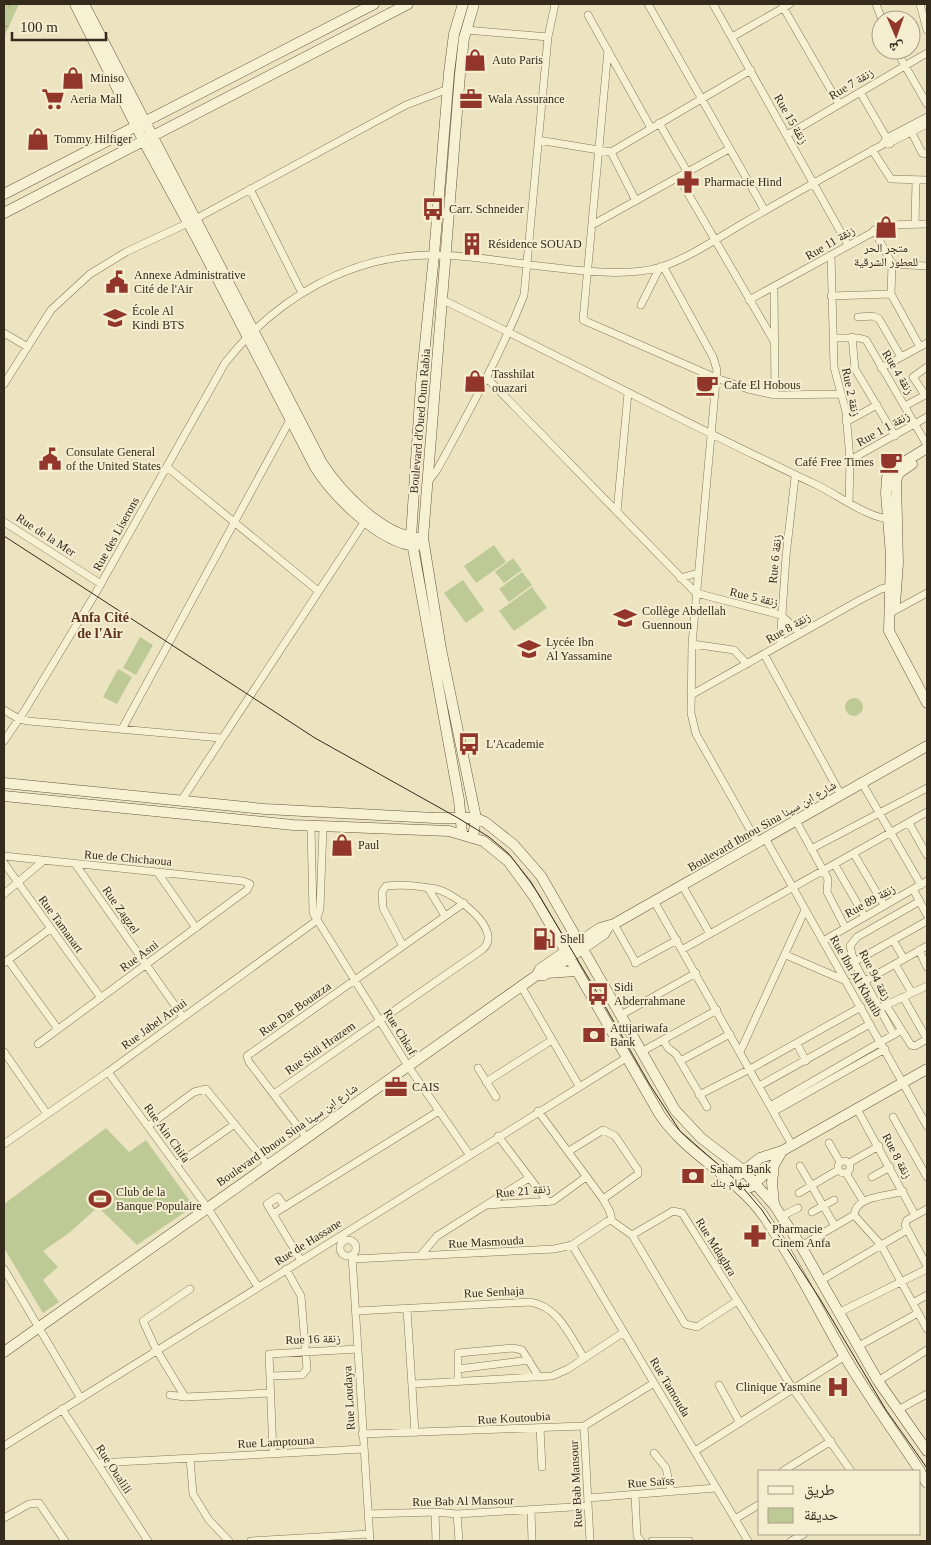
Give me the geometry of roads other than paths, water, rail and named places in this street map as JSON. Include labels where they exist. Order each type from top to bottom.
[{"type":"main road","points":[[75,4],[140,124]]},
{"type":"main road","points":[[84,4],[148,140],[250,334],[322,463],[341,489],[368,517]]},
{"type":"main road","points":[[4,194],[374,4]]},
{"type":"main road","points":[[4,213],[408,4]]},
{"type":"main road","name":"Boulevard d'Oued Oum Rabia","points":[[462,833],[462,818],[411,541],[421,384],[448,89],[454,34],[463,4]]},
{"type":"main road","name":"Boulevard d'Oued Oum Rabia","points":[[473,837],[476,818],[441,649],[424,542],[460,74],[466,30],[474,4]]},
{"type":"main road","points":[[250,334],[290,420],[315,467],[328,486],[343,503],[411,541],[424,542]]},
{"type":"main road","points":[[927,446],[893,474],[886,492],[892,519],[896,633],[927,689]]},
{"type":"main road","points":[[893,474],[927,455]]},
{"type":"main road","points":[[894,586],[889,631],[927,703]]},
{"type":"main road","name":"Boulevard Ibnou Sina شارع ابن سينا","points":[[4,1352],[267,1164],[521,986],[541,974],[540,969],[567,954],[600,928],[611,926],[927,746]]},
{"type":"main road","points":[[4,783],[312,812],[476,818],[485,822],[514,846],[535,869],[622,1015],[668,1099],[687,1125],[743,1170],[756,1183],[782,1216],[878,1382],[926,1446]]},
{"type":"main road","points":[[4,796],[323,827],[462,833],[473,837],[500,854],[519,874],[535,898],[626,1058],[669,1129],[689,1148],[732,1180],[763,1216],[790,1259],[845,1356],[919,1470]]},
{"type":"main road","points":[[541,974],[576,971]]},
{"type":"main road","points":[[732,1180],[760,1158],[782,1151],[927,1069]]},
{"type":"main road","points":[[745,1193],[774,1165],[782,1151]]},
{"type":"main road","points":[[774,1165],[772,1183],[774,1205]]},
{"type":"street","points":[[428,482],[437,470],[486,377],[509,332],[524,295],[548,38],[555,4]]},
{"type":"street","points":[[648,4],[765,211]]},
{"type":"street","name":"Rue 15 زنقة","points":[[713,4],[848,245]]},
{"type":"street","points":[[920,4],[927,30]]},
{"type":"street","points":[[732,37],[786,6],[840,104]]},
{"type":"street","points":[[588,15],[651,128]]},
{"type":"street","points":[[466,30],[548,38]]},
{"type":"street","points":[[608,50],[583,320],[716,378],[748,389],[776,395],[841,394]]},
{"type":"street","name":"Rue 7 زنقة","points":[[787,135],[927,53]]},
{"type":"street","points":[[901,60],[927,104]]},
{"type":"street","points":[[538,140],[611,152],[751,70]]},
{"type":"street","points":[[4,384],[26,346],[51,310],[90,274],[126,252],[191,221],[406,105],[448,89]]},
{"type":"street","points":[[860,92],[889,141]]},
{"type":"street","points":[[641,304],[661,267],[715,240],[889,141],[927,117]]},
{"type":"street","points":[[659,123],[688,173]]},
{"type":"street","points":[[889,141],[912,133],[927,124]]},
{"type":"street","points":[[912,133],[922,153],[927,154]]},
{"type":"street","points":[[592,225],[729,149]]},
{"type":"street","points":[[872,150],[892,179],[927,180]]},
{"type":"street","points":[[611,152],[636,201]]},
{"type":"street","points":[[679,178],[774,343]]},
{"type":"street","points":[[915,224],[916,180]]},
{"type":"street","points":[[250,190],[302,293]]},
{"type":"street","name":"Rue 11 زنقة","points":[[749,300],[831,256],[874,230],[886,225],[927,224]]},
{"type":"street","points":[[874,230],[892,264],[891,294],[920,347]]},
{"type":"street","name":"Rue des Liserons","points":[[4,741],[101,584],[225,363],[250,334],[302,293],[335,275],[359,266],[396,258],[434,255],[587,272],[614,272],[661,267]]},
{"type":"street","name":"Rue 2 زنقة","points":[[831,256],[831,296],[836,380],[841,394],[846,422],[850,460],[850,502]]},
{"type":"street","points":[[892,264],[925,266],[927,274]]},
{"type":"street","name":"Rue Ibn Al Khattib","points":[[661,267],[713,356],[717,370],[692,644],[692,721],[696,734],[761,840],[794,888],[927,1126]]},
{"type":"street","points":[[774,287],[776,395]]},
{"type":"street","points":[[831,296],[891,294]]},
{"type":"street","points":[[443,300],[628,393],[712,432],[795,476],[892,519]]},
{"type":"street","points":[[858,317],[873,316],[879,319],[901,357]]},
{"type":"street","points":[[4,333],[26,346]]},
{"type":"street","points":[[833,338],[852,337],[854,364],[895,436]]},
{"type":"street","name":"Rue 4 زنقة","points":[[852,337],[866,340],[927,446]]},
{"type":"street","points":[[882,368],[927,343]]},
{"type":"street","points":[[905,406],[926,394],[913,377],[927,367]]},
{"type":"street","points":[[486,377],[696,594]]},
{"type":"street","points":[[617,512],[628,393]]},
{"type":"street","points":[[846,422],[877,405]]},
{"type":"street","name":"Rue 1 زنقة 1","points":[[850,460],[927,417]]},
{"type":"street","points":[[122,729],[290,420]]},
{"type":"street","points":[[167,466],[317,590]]},
{"type":"street","name":"Rue 6 زنقة","points":[[780,644],[781,615],[795,476]]},
{"type":"street","points":[[181,801],[317,590],[368,517]]},
{"type":"street","name":"Rue de la Mer","points":[[4,522],[101,584]]},
{"type":"street","points":[[680,578],[698,573]]},
{"type":"street","name":"Rue 8 زنقة","points":[[691,694],[870,594],[894,586]]},
{"type":"street","points":[[894,611],[927,593]]},
{"type":"street","name":"Rue 5 زنقة","points":[[696,594],[781,615],[800,633]]},
{"type":"street","points":[[692,644],[734,650],[747,664]]},
{"type":"street","points":[[764,654],[841,795]]},
{"type":"street","points":[[4,710],[19,719],[221,738]]},
{"type":"street","points":[[862,783],[891,833],[924,883]]},
{"type":"street","points":[[811,848],[880,814],[927,788]]},
{"type":"street","points":[[683,949],[927,812]]},
{"type":"street","points":[[796,821],[824,871],[828,881],[827,892],[845,928]]},
{"type":"street","points":[[910,822],[927,855]]},
{"type":"street","points":[[311,826],[311,909],[316,921]]},
{"type":"street","points":[[316,921],[320,909],[323,827]]},
{"type":"street","points":[[854,854],[884,905]]},
{"type":"street","name":"Rue de Chichaoua","points":[[4,856],[76,865],[243,880],[250,884]]},
{"type":"street","points":[[4,894],[43,861]]},
{"type":"street","name":"Rue Tamanart","points":[[4,862],[101,998]]},
{"type":"street","name":"Rue Zagzel","points":[[76,865],[183,1017]]},
{"type":"street","points":[[835,865],[865,917]]},
{"type":"street","points":[[158,873],[196,928]]},
{"type":"street","name":"Rue 89 زنقة","points":[[823,941],[924,883]]},
{"type":"street","name":"Rue Asni","points":[[38,1044],[247,890],[250,884]]},
{"type":"street","points":[[404,946],[383,908],[382,889],[388,885],[428,888],[450,894],[464,903]]},
{"type":"street","points":[[682,885],[710,934]]},
{"type":"street","points":[[428,888],[445,916]]},
{"type":"street","points":[[913,889],[926,911]]},
{"type":"street","points":[[904,895],[911,906]]},
{"type":"street","points":[[654,901],[683,949],[792,1145]]},
{"type":"street","name":"Rue 94 زنقة","points":[[920,901],[852,941],[849,950],[854,962],[883,1006],[897,1033],[911,1045],[918,1045],[927,1039]]},
{"type":"street","name":"Rue Dar Bouazza","points":[[274,1094],[249,1062],[248,1056],[464,903]]},
{"type":"street","name":"Rue Sidi Hrazem","points":[[274,1094],[487,945],[489,939],[488,932],[464,903]]},
{"type":"street","points":[[740,1052],[805,910]]},
{"type":"street","name":"Rue Chkaf","points":[[316,921],[408,1066],[469,1154]]},
{"type":"street","name":"Rue Jabel Aroui","points":[[4,1144],[108,1072],[316,921]]},
{"type":"street","points":[[854,962],[927,921]]},
{"type":"street","points":[[611,926],[636,963],[677,940]]},
{"type":"street","points":[[50,929],[6,961],[58,1029]]},
{"type":"street","points":[[893,940],[904,959]]},
{"type":"street","points":[[865,981],[927,946]]},
{"type":"street","points":[[919,950],[927,967]]},
{"type":"street","points":[[786,955],[846,981]]},
{"type":"street","points":[[895,964],[912,993]]},
{"type":"street","points":[[622,1015],[696,973]]},
{"type":"street","points":[[521,986],[579,1086]]},
{"type":"street","points":[[883,1006],[927,986]]},
{"type":"street","points":[[903,997],[927,1039]]},
{"type":"street","points":[[699,1095],[797,1044],[861,1007]]},
{"type":"street","points":[[641,1052],[717,1010]]},
{"type":"street","points":[[919,1025],[927,1020]]},
{"type":"street","points":[[759,1086],[870,1024]]},
{"type":"street","points":[[772,1109],[883,1046],[897,1033]]},
{"type":"street","points":[[680,1061],[730,1034]]},
{"type":"street","points":[[486,1082],[552,1040]]},
{"type":"street","points":[[663,1040],[680,1061],[707,1107]]},
{"type":"street","points":[[797,1044],[806,1061]]},
{"type":"street","points":[[4,1052],[46,1114]]},
{"type":"street","name":"Rue de Hassane","points":[[4,1446],[300,1259],[342,1238],[469,1154],[626,1058]]},
{"type":"street","points":[[478,1068],[496,1097]]},
{"type":"street","name":"Rue Ain Chifa","points":[[108,1072],[207,1207],[258,1287]]},
{"type":"street","points":[[148,1126],[201,1088],[209,1091],[267,1164]]},
{"type":"street","points":[[274,1094],[306,1137]]},
{"type":"street","name":"Rue 8 زنقة","points":[[857,1109],[879,1146],[915,1215]]},
{"type":"street","points":[[279,1211],[439,1111]]},
{"type":"street","points":[[538,1111],[603,1199],[611,1220],[632,1235],[687,1326],[697,1327],[736,1300]]},
{"type":"street","points":[[892,1117],[927,1177]]},
{"type":"street","points":[[176,1165],[235,1124]]},
{"type":"street","points":[[569,1151],[603,1130],[615,1136],[638,1170],[638,1174],[603,1199]]},
{"type":"street","points":[[498,1136],[548,1202]]},
{"type":"street","points":[[800,1193],[838,1170],[840,1162],[829,1143]]},
{"type":"street","points":[[840,1162],[849,1163],[879,1146]]},
{"type":"street","points":[[846,1173],[850,1170],[849,1163]]},
{"type":"street","points":[[800,1166],[835,1226]]},
{"type":"street","points":[[872,1177],[890,1167]]},
{"type":"street","points":[[838,1170],[846,1173],[863,1201]]},
{"type":"street","name":"Rue 21 زنقة","points":[[485,1205],[548,1202],[560,1197],[586,1177]]},
{"type":"street","points":[[420,1256],[437,1236],[529,1178]]},
{"type":"street","points":[[801,1246],[854,1215],[857,1206],[863,1201],[903,1191]]},
{"type":"street","points":[[279,1211],[267,1205],[278,1197],[279,1211],[300,1259]]},
{"type":"street","points":[[812,1212],[834,1200]]},
{"type":"street","points":[[782,1216],[798,1208]]},
{"type":"street","points":[[820,1281],[881,1245],[906,1226],[915,1215],[927,1209]]},
{"type":"street","name":"Rue Mdaghra","points":[[632,1235],[673,1211],[680,1212],[793,1389],[850,1470]]},
{"type":"street","points":[[854,1215],[881,1245],[927,1329]]},
{"type":"street","name":"Rue Masmouda","points":[[352,1257],[543,1250],[572,1245],[611,1220]]},
{"type":"street","points":[[838,1313],[927,1268],[906,1226]]},
{"type":"street","points":[[342,1238],[340,1250],[345,1255],[352,1257]]},
{"type":"street","name":"Rue Tamouda","points":[[572,1245],[748,1541]]},
{"type":"street","name":"Rue Loudaya","points":[[352,1257],[370,1537]]},
{"type":"street","points":[[4,1269],[80,1397]]},
{"type":"street","points":[[274,1453],[270,1376],[306,1373],[301,1296],[286,1269]]},
{"type":"street","points":[[185,1397],[156,1349],[143,1321],[190,1289]]},
{"type":"street","points":[[912,1303],[927,1295]]},
{"type":"street","name":"Rue Senhaja","points":[[356,1311],[539,1303],[547,1306],[556,1315],[584,1358]]},
{"type":"street","points":[[407,1309],[415,1433]]},
{"type":"street","points":[[857,1347],[918,1314]]},
{"type":"street","points":[[413,1384],[539,1377],[560,1374],[624,1332]]},
{"type":"street","name":"Rue 16 زنقة","points":[[270,1376],[269,1354],[358,1349]]},
{"type":"street","points":[[458,1381],[457,1356],[460,1352],[521,1349],[539,1377]]},
{"type":"street","points":[[878,1382],[927,1350]]},
{"type":"street","points":[[695,1451],[845,1356]]},
{"type":"street","points":[[458,1369],[529,1360]]},
{"type":"street","name":"Rue Koutoubia","points":[[362,1434],[584,1426],[654,1383]]},
{"type":"street","points":[[719,1385],[740,1423]]},
{"type":"street","points":[[170,1395],[185,1397],[270,1393]]},
{"type":"street","points":[[898,1410],[927,1394]]},
{"type":"street","name":"Rue Oualili","points":[[62,1409],[148,1541]]},
{"type":"street","name":"Rue Bab Mansour","points":[[584,1426],[590,1541]]},
{"type":"street","points":[[540,1428],[542,1467]]},
{"type":"street","points":[[792,1469],[831,1441]]},
{"type":"street","name":"Rue Lamptouna","points":[[97,1463],[363,1449]]},
{"type":"street","points":[[654,1454],[666,1468],[671,1492]]},
{"type":"street","points":[[190,1458],[193,1494],[209,1520],[228,1541]]},
{"type":"street","name":"Rue Saïss","points":[[588,1498],[716,1488]]},
{"type":"street","points":[[635,1495],[638,1536],[641,1541]]},
{"type":"street","points":[[4,1518],[29,1504],[40,1503],[65,1541]]},
{"type":"street","points":[[735,1519],[758,1505]]},
{"type":"street","name":"Rue Bab Al Mansour","points":[[368,1514],[435,1512],[457,1514],[588,1506]]},
{"type":"street","points":[[531,1510],[532,1541]]},
{"type":"street","points":[[435,1512],[436,1541]]},
{"type":"street","points":[[457,1514],[458,1541]]},
{"type":"street","points":[[791,1541],[802,1535]]},
{"type":"street","points":[[251,1541],[370,1537]]},
{"type":"street","points":[[652,1541],[690,1541]]},
{"type":"tram line","points":[[4,536],[315,738],[458,818],[489,837],[508,853],[531,882],[650,1085],[680,1131],[738,1182],[762,1210],[820,1299],[886,1410],[927,1468]]},
{"type":"place","name":"Auto Paris","points":[[475,60]]},
{"type":"place","name":"Miniso","points":[[73,78]]},
{"type":"place","name":"Aeria Mall","points":[[53,99]]},
{"type":"place","name":"Wala Assurance","points":[[471,99]]},
{"type":"place","name":"Tommy Hilfiger","points":[[38,139]]},
{"type":"place","name":"Pharmacie Hind","points":[[688,182]]},
{"type":"place","name":"Carr. Schneider","points":[[433,209]]},
{"type":"place","name":"متجر الحر للعطور الشرقية","points":[[886,227]]},
{"type":"place","name":"Résidence SOUAD","points":[[472,244]]},
{"type":"place","name":"Annexe Administrative Cité de l'Air","points":[[117,282]]},
{"type":"place","name":"École Al Kindi BTS","points":[[115,318]]},
{"type":"place","name":"Tasshilat ouazari","points":[[475,381]]},
{"type":"place","name":"Cafe El Hobous","points":[[707,385]]},
{"type":"place","name":"Consulate General of the United States","points":[[50,459]]},
{"type":"place","name":"Café Free Times","points":[[891,462]]},
{"type":"place","name":"Collège Abdellah Guennoun","points":[[625,618]]},
{"type":"place","name":"Lycée Ibn Al Yassamine","points":[[529,649]]},
{"type":"place","name":"L'Academie","points":[[469,744]]},
{"type":"place","name":"Paul","points":[[342,845]]},
{"type":"place","name":"Shell","points":[[544,939]]},
{"type":"place","name":"Sidi Abderrahmane","points":[[598,994]]},
{"type":"place","name":"Attijariwafa Bank","points":[[594,1035]]},
{"type":"place","name":"CAIS","points":[[396,1087]]},
{"type":"place","name":"Saham Bank سهام بنك","points":[[693,1176]]},
{"type":"place","name":"Club de la Banque Populaire","points":[[100,1199]]},
{"type":"place","name":"Pharmacie Cinem Anfa","points":[[755,1236]]},
{"type":"place","name":"Clinique Yasmine","points":[[838,1387]]},
{"type":"district","name":"Anfa Cité de l'Air","points":[[100,626]]}]
